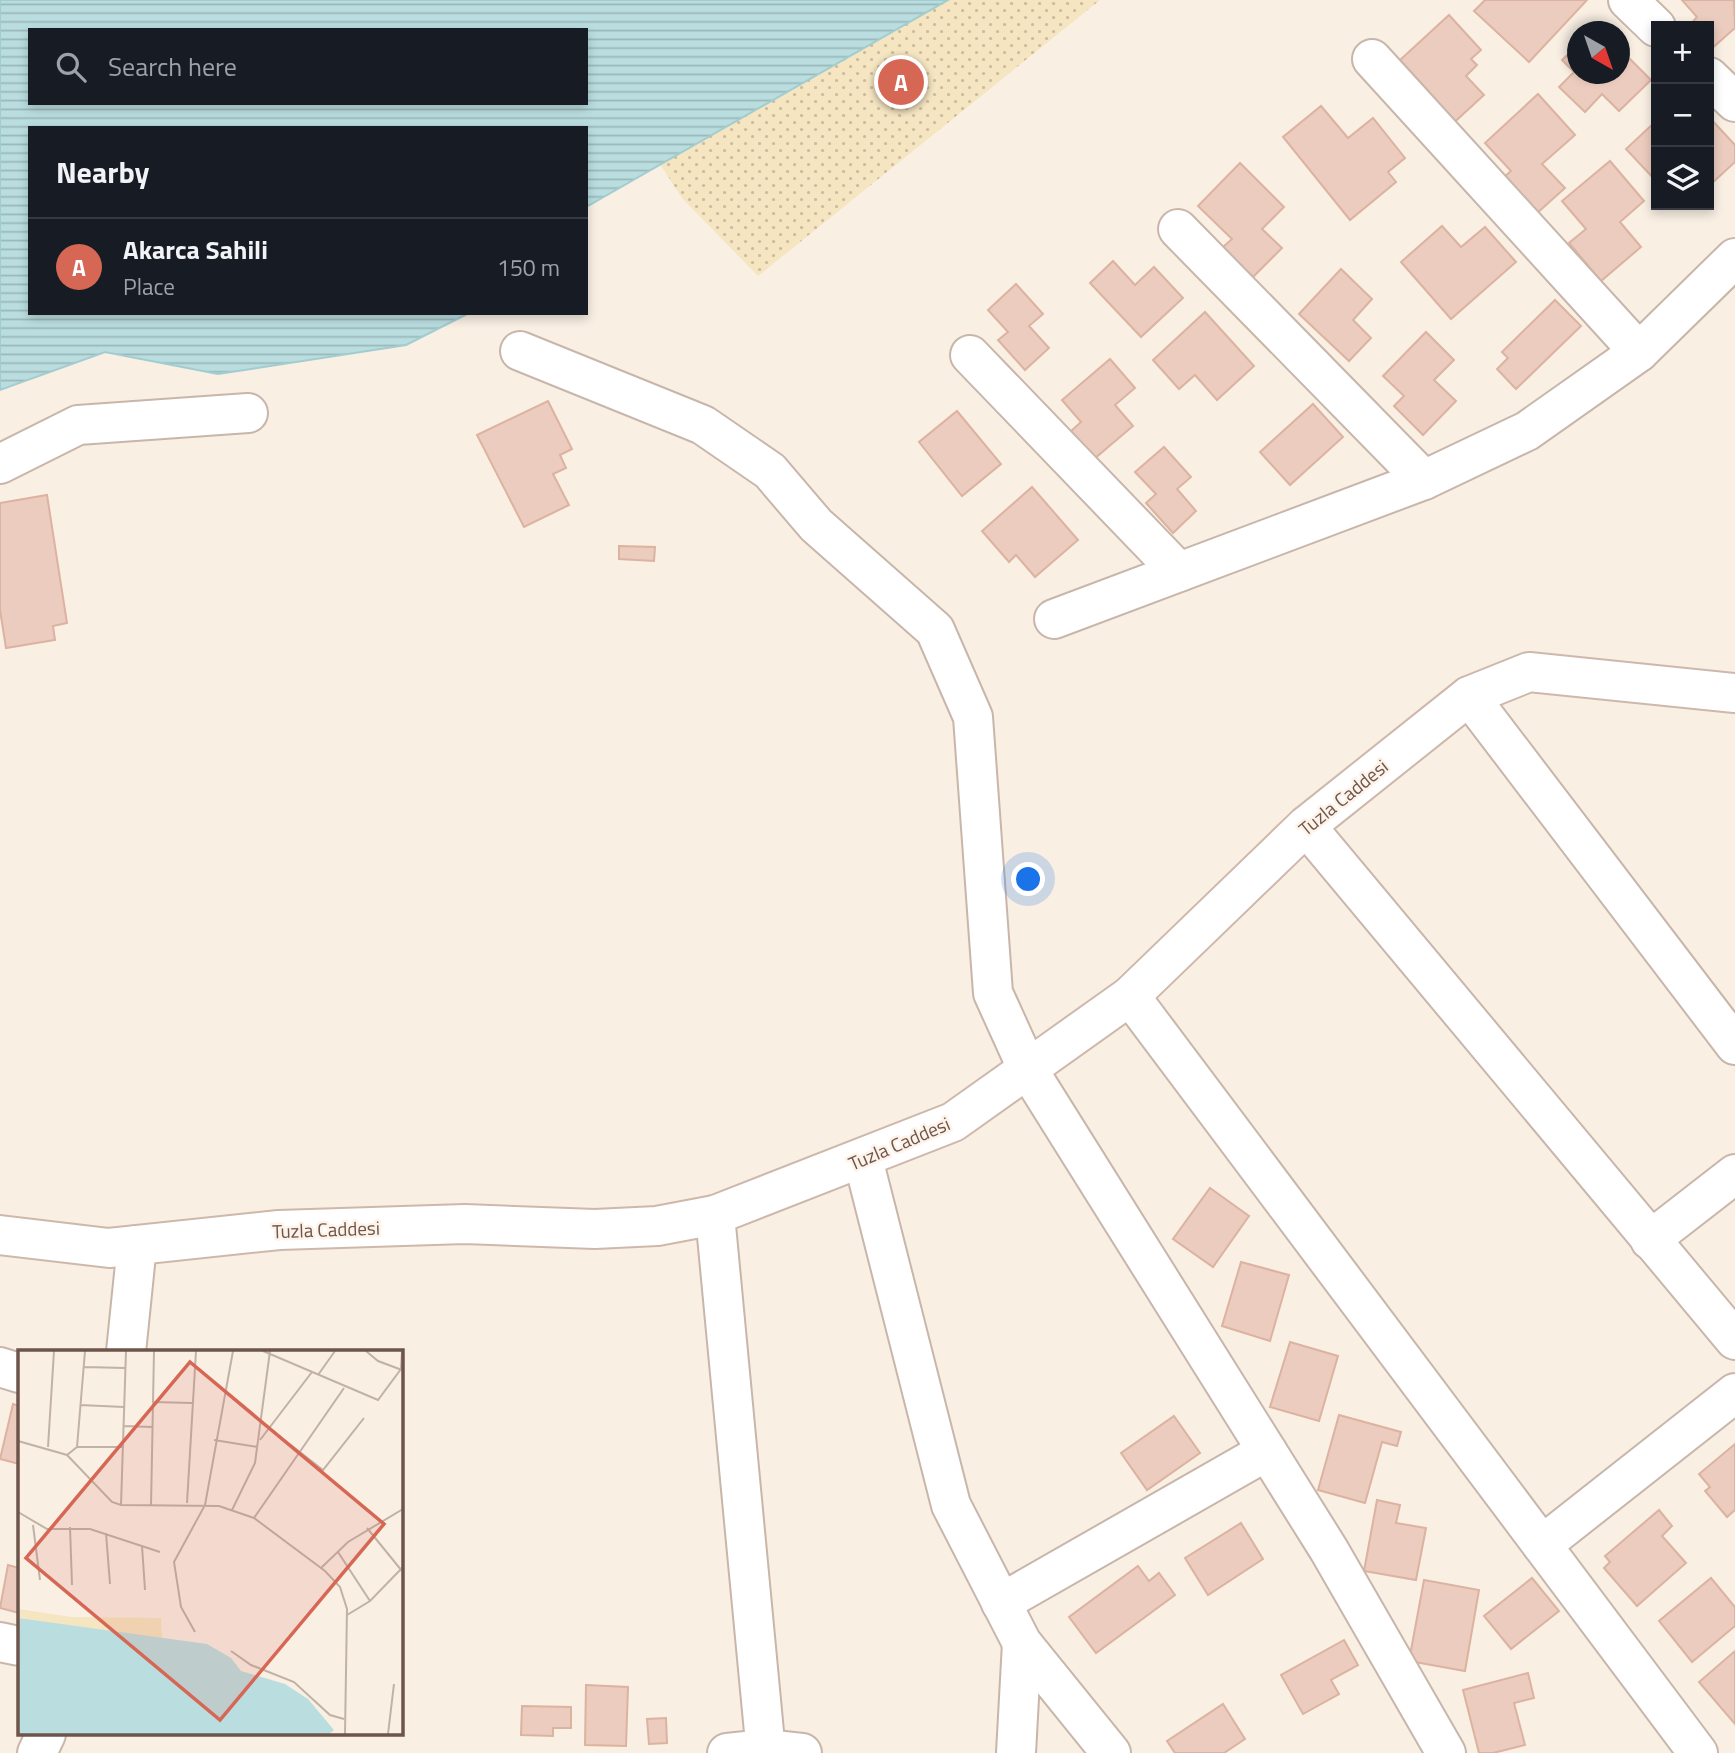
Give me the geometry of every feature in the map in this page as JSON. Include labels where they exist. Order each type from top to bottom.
[{"type":"street","points":[[1628,0],[1651,22]]},
{"type":"street","points":[[1372,59],[1639,352]]},
{"type":"street","points":[[1714,82],[1735,102]]},
{"type":"street","points":[[1178,229],[1424,480]]},
{"type":"street","points":[[1054,619],[1424,480],[1527,431],[1639,352],[1735,258]]},
{"type":"street","points":[[520,351],[703,425],[770,471],[816,525],[935,630],[973,717],[993,993],[1027,1068],[1329,1550],[1446,1753]]},
{"type":"street","points":[[970,355],[1179,572]]},
{"type":"street","points":[[0,464],[78,425],[248,413]]},
{"type":"street","name":"Tuzla Caddesi","points":[[0,1235],[109,1248],[279,1230],[465,1224],[595,1229],[657,1226],[715,1214],[953,1122],[1129,996],[1306,826],[1469,696],[1529,672],[1735,692]]},
{"type":"street","points":[[1469,696],[1723,1004],[1735,1045]]},
{"type":"street","points":[[1306,826],[1735,1340]]},
{"type":"street","points":[[1129,996],[1698,1753]]},
{"type":"street","points":[[863,1159],[907,1342],[951,1505],[1022,1643],[1108,1752]]},
{"type":"street","points":[[1650,1240],[1735,1174]]},
{"type":"street","points":[[715,1214],[778,1752],[727,1753]]},
{"type":"street","points":[[125,1350],[137,1245]]},
{"type":"street","points":[[0,1367],[18,1373]]},
{"type":"street","points":[[1542,1545],[1735,1393]]},
{"type":"street","points":[[1001,1603],[1267,1451]]},
{"type":"street","points":[[0,1642],[18,1646]]},
{"type":"street","points":[[1016,1753],[1022,1643]]},
{"type":"street","points":[[37,1753],[45,1736]]},
{"type":"sand","points":[[948,0],[1100,0],[758,276],[682,198],[660,164]]},
{"type":"water","points":[[0,0],[948,0],[588,206],[588,126],[28,126],[28,315],[465,315],[406,345],[218,374],[105,352],[0,390]]},
{"type":"building","points":[[1485,0],[1587,0],[1529,62],[1474,11]]},
{"type":"building","points":[[1682,0],[1734,0],[1735,28],[1714,46],[1714,21],[1693,21],[1697,17]]},
{"type":"building","points":[[1449,15],[1481,50],[1471,59],[1477,65],[1466,76],[1484,95],[1448,128],[1422,99],[1429,92],[1400,60]]},
{"type":"building","points":[[1630,59],[1651,80],[1619,111],[1602,94],[1585,112],[1559,87],[1567,79],[1567,84],[1630,84]]},
{"type":"building","points":[[1538,94],[1575,135],[1542,164],[1565,188],[1536,214],[1503,178],[1511,171],[1485,143]]},
{"type":"building","points":[[1321,106],[1348,138],[1373,118],[1405,158],[1388,172],[1396,182],[1350,220],[1283,137]]},
{"type":"building","points":[[1714,122],[1735,145],[1735,162],[1714,181]]},
{"type":"building","points":[[1651,126],[1651,176],[1626,149]]},
{"type":"building","points":[[1610,161],[1644,201],[1620,222],[1641,247],[1601,281],[1569,243],[1586,229],[1562,201]]},
{"type":"building","points":[[1240,163],[1284,207],[1262,229],[1282,248],[1253,277],[1223,247],[1232,239],[1198,206]]},
{"type":"building","points":[[1442,226],[1461,247],[1485,227],[1516,262],[1451,319],[1401,262]]},
{"type":"building","points":[[1113,261],[1135,285],[1154,267],[1183,298],[1141,337],[1090,283]]},
{"type":"building","points":[[1341,269],[1372,299],[1353,320],[1371,338],[1349,361],[1299,314]]},
{"type":"building","points":[[1016,284],[1043,314],[1029,326],[1049,348],[1025,370],[998,340],[1008,332],[988,310]]},
{"type":"building","points":[[1555,300],[1581,326],[1516,389],[1497,369],[1508,358],[1502,352]]},
{"type":"building","points":[[1205,312],[1254,366],[1217,400],[1195,375],[1179,389],[1153,360]]},
{"type":"building","points":[[1426,332],[1454,360],[1434,380],[1456,401],[1423,435],[1394,406],[1404,396],[1383,376]]},
{"type":"building","points":[[1110,359],[1135,388],[1115,405],[1133,426],[1094,459],[1070,432],[1081,422],[1062,400]]},
{"type":"building","points":[[548,401],[572,449],[560,455],[566,468],[553,474],[569,505],[524,527],[477,435]]},
{"type":"building","points":[[1313,404],[1343,437],[1290,485],[1260,452]]},
{"type":"building","points":[[957,411],[1001,464],[962,496],[919,442]]},
{"type":"building","points":[[1164,447],[1191,477],[1177,489],[1196,511],[1173,533],[1146,503],[1156,494],[1135,472]]},
{"type":"building","points":[[1032,487],[1078,540],[1035,577],[1016,555],[1009,562],[982,531]]},
{"type":"building","points":[[47,495],[67,623],[53,626],[55,640],[6,648],[0,610],[0,503]]},
{"type":"building","points":[[619,546],[655,547],[654,561],[619,559]]},
{"type":"building","points":[[1210,1188],[1249,1216],[1213,1267],[1173,1239]]},
{"type":"building","points":[[1241,1262],[1289,1275],[1270,1341],[1222,1326]]},
{"type":"building","points":[[1290,1342],[1338,1356],[1319,1421],[1270,1407]]},
{"type":"building","points":[[13,1404],[18,1406],[18,1464],[0,1459]]},
{"type":"building","points":[[1339,1415],[1401,1432],[1397,1446],[1382,1442],[1365,1503],[1318,1490]]},
{"type":"building","points":[[1174,1416],[1200,1453],[1147,1490],[1121,1453]]},
{"type":"building","points":[[1735,1444],[1735,1510],[1727,1517],[1705,1491],[1710,1487],[1699,1474]]},
{"type":"building","points":[[1377,1500],[1400,1505],[1396,1523],[1426,1528],[1416,1580],[1364,1571]]},
{"type":"building","points":[[1659,1510],[1672,1526],[1662,1536],[1686,1563],[1637,1606],[1604,1568],[1610,1562],[1605,1556]]},
{"type":"building","points":[[1241,1523],[1263,1559],[1208,1595],[1185,1558]]},
{"type":"building","points":[[8,1565],[18,1568],[18,1613],[0,1608]]},
{"type":"building","points":[[1138,1566],[1149,1581],[1159,1573],[1175,1595],[1096,1653],[1069,1617]]},
{"type":"building","points":[[1532,1578],[1559,1611],[1511,1649],[1484,1616]]},
{"type":"building","points":[[1711,1578],[1735,1607],[1735,1626],[1692,1662],[1659,1621]]},
{"type":"building","points":[[1424,1580],[1479,1590],[1465,1671],[1409,1661]]},
{"type":"building","points":[[1344,1640],[1358,1665],[1331,1680],[1339,1694],[1303,1714],[1281,1675]]},
{"type":"building","points":[[1735,1651],[1735,1724],[1699,1682]]},
{"type":"building","points":[[1528,1673],[1534,1698],[1514,1703],[1525,1745],[1493,1753],[1479,1753],[1463,1690]]},
{"type":"building","points":[[586,1685],[628,1687],[626,1746],[585,1745]]},
{"type":"building","points":[[1223,1704],[1245,1739],[1224,1753],[1175,1753],[1167,1741]]},
{"type":"building","points":[[522,1706],[571,1707],[571,1728],[553,1728],[553,1736],[521,1735]]},
{"type":"building","points":[[666,1718],[667,1743],[649,1744],[647,1719]]},
{"type":"place","name":"Akarca Sahili","points":[[901,82]]}]
